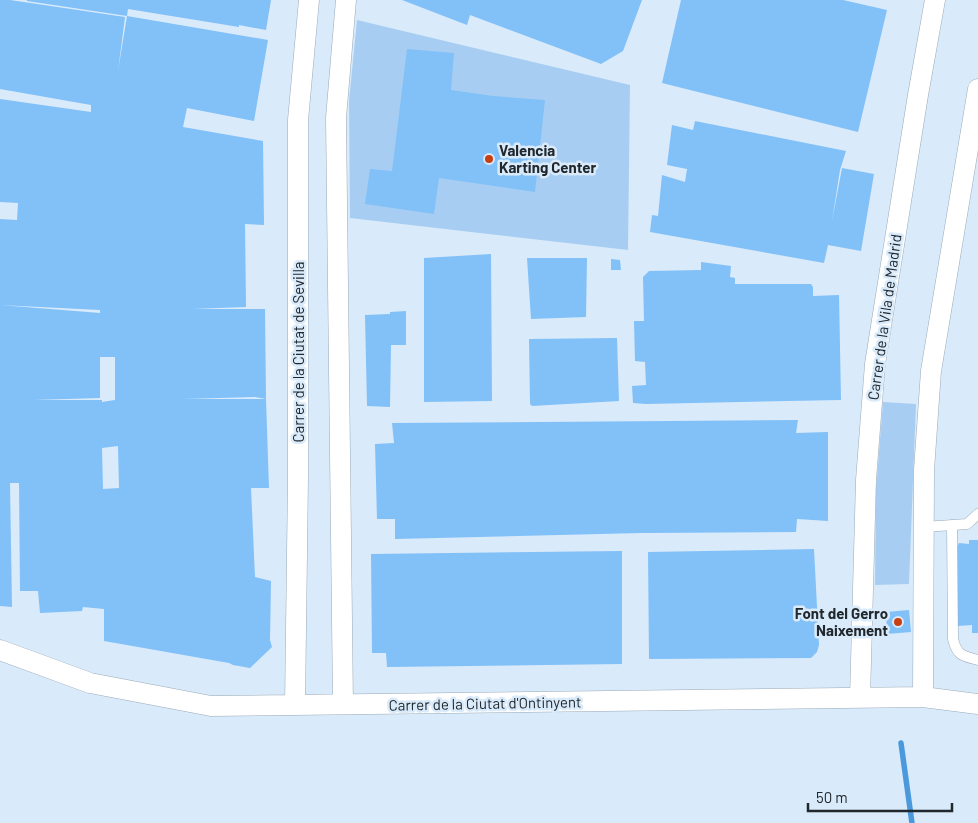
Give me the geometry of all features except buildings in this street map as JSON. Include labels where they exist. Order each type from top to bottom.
[{"type":"street","name":"Carrer de la Ciutat de Sevilla","points":[[295,705],[298,478],[298,120],[309,0]]},
{"type":"street","points":[[343,704],[336,118],[346,0]]},
{"type":"street","name":"Carrer de la Vila de Madrid","points":[[860,698],[866,480],[875,364],[935,0]]},
{"type":"street","points":[[923,697],[924,470],[931,371],[978,89]]},
{"type":"street","name":"Carrer de la Ciutat d'Ontinyent","points":[[0,650],[90,683],[211,706],[923,697],[978,704]]},
{"type":"lane","points":[[924,526],[967,524],[978,514]]},
{"type":"lane","points":[[952,525],[953,639],[955,649],[964,657],[978,660]]},
{"type":"shaded area","name":"Valencia Karting Center","points":[[357,20],[630,85],[628,250],[350,218],[349,101]]},
{"type":"shaded area","points":[[883,402],[916,404],[909,584],[875,585],[876,490]]},
{"type":"waterway","points":[[901,743],[912,823]]},
{"type":"place","name":"Valencia Karting Center","points":[[489,159]]},
{"type":"place","name":"Font del Gerro Naixement","points":[[898,622]]}]
